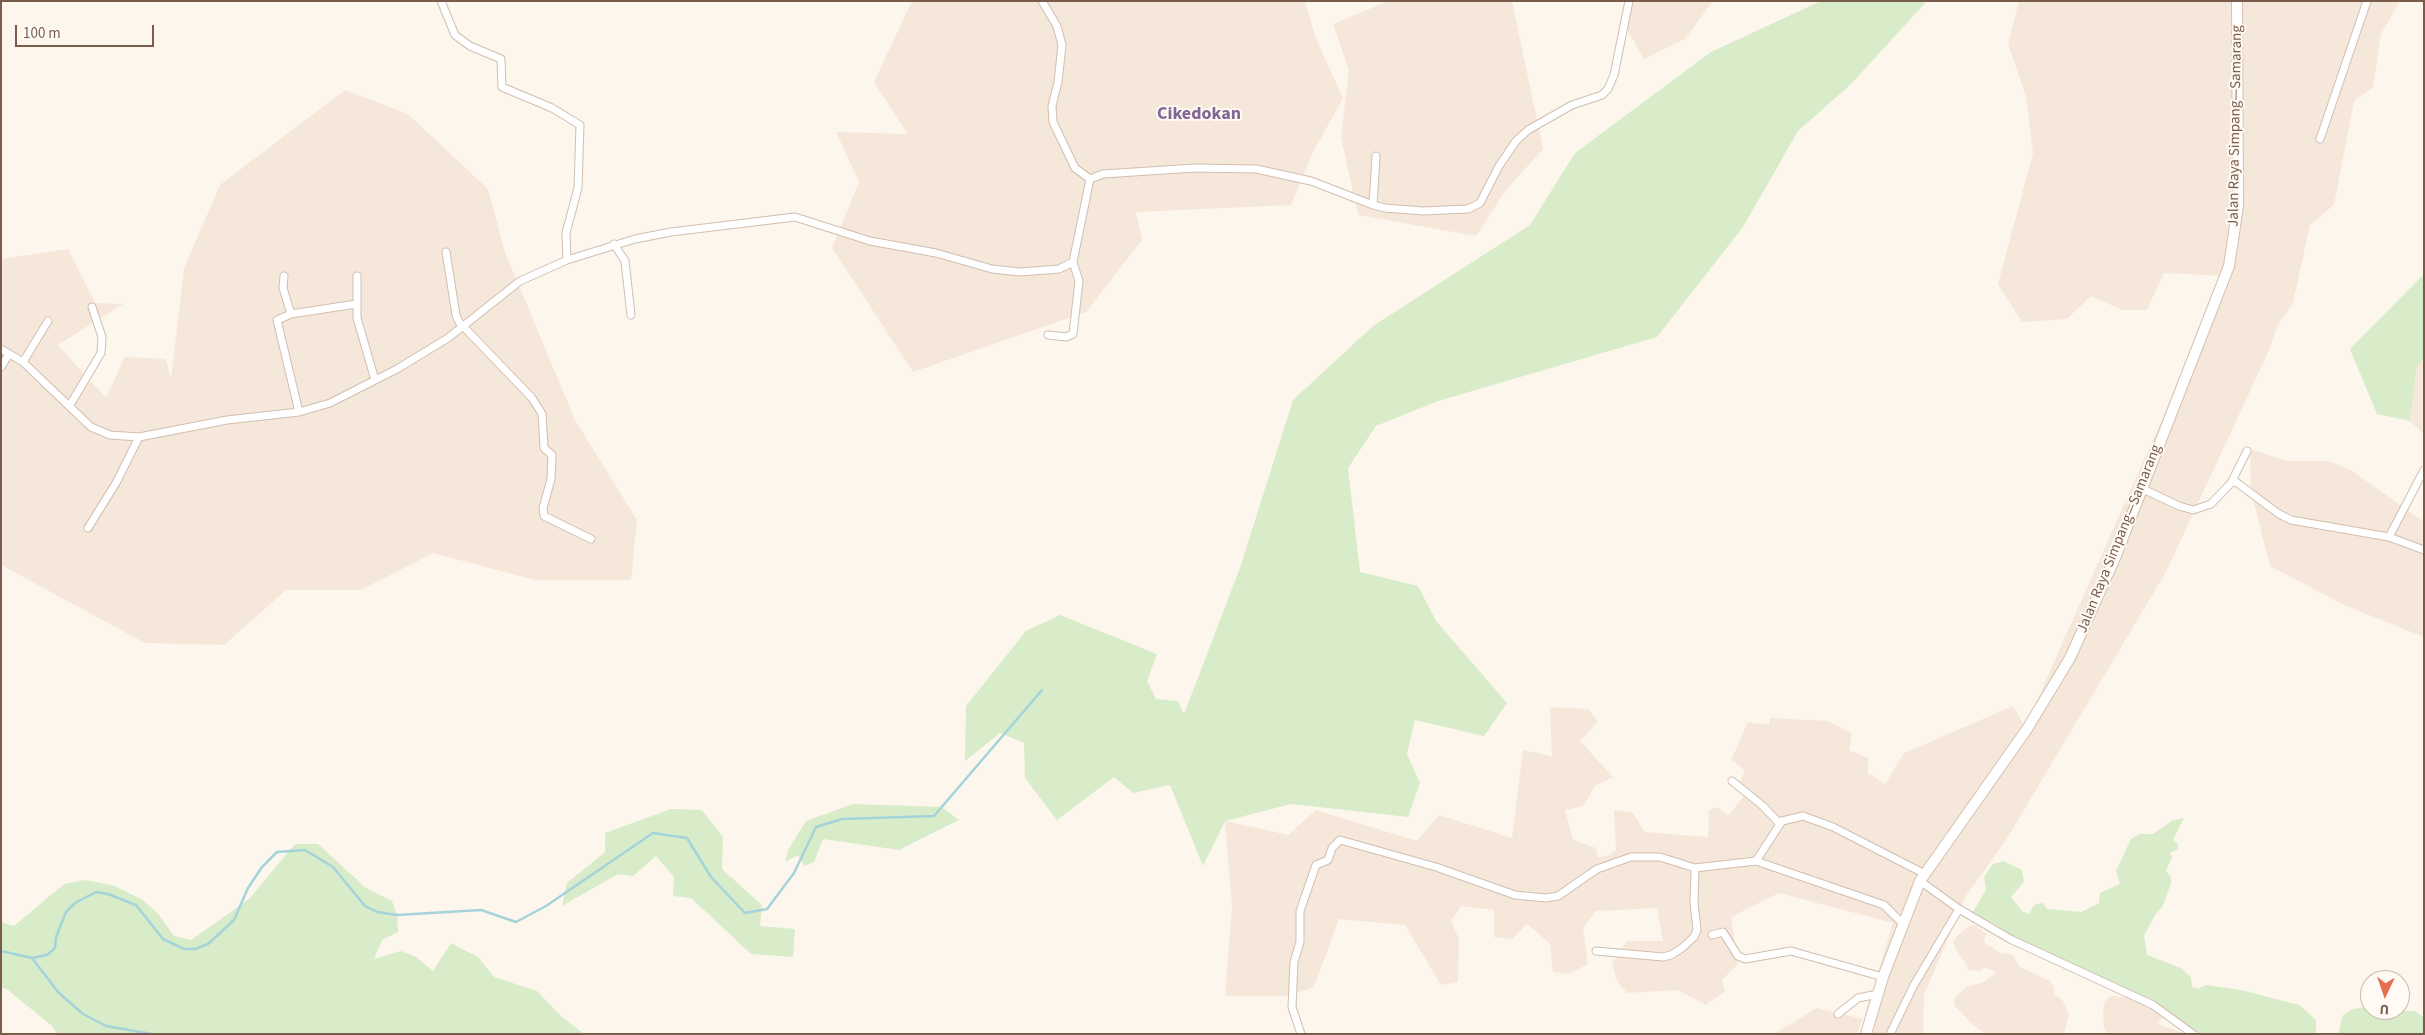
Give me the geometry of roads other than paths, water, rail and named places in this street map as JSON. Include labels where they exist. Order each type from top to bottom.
[{"type":"main road","name":"Jalan Raya Simpang—Samarang","points":[[1866,1034],[1883,977],[1902,924],[1923,878],[2027,729],[2056,684],[2097,600],[2226,275],[2233,246],[2238,206],[2237,1]]},
{"type":"street","points":[[441,1],[455,35],[470,46],[500,58],[502,87],[552,108],[580,125],[578,188],[566,233],[567,260]]},
{"type":"street","points":[[1042,1],[1057,26],[1062,45],[1058,82],[1052,106],[1053,122],[1075,168],[1090,179]]},
{"type":"street","points":[[1090,179],[1103,174],[1195,168],[1256,170],[1311,181],[1373,205],[1431,211],[1456,211],[1478,204],[1484,197],[1499,166],[1516,141],[1528,130],[1572,105],[1602,94],[1608,89],[1614,76],[1629,1]]},
{"type":"street","points":[[2320,139],[2367,1]]},
{"type":"street","points":[[1373,205],[1376,156]]},
{"type":"street","points":[[1048,335],[1066,337],[1073,334],[1079,281],[1073,262],[1090,179]]},
{"type":"street","points":[[1,349],[23,362],[70,405],[80,418],[100,432],[139,437],[227,420],[299,412],[330,403],[426,353],[463,328],[509,289],[567,260],[614,244],[671,232],[795,217],[870,241],[936,253],[992,269],[1042,271],[1063,268],[1073,262]]},
{"type":"street","points":[[614,244],[625,261],[631,315]]},
{"type":"street","points":[[446,252],[456,315],[463,328],[532,398],[541,411],[544,448],[552,455],[551,479],[543,508],[544,516],[591,539]]},
{"type":"street","points":[[284,276],[284,288],[290,314]]},
{"type":"street","points":[[357,276],[356,304],[361,334],[375,380]]},
{"type":"street","points":[[299,412],[277,321],[280,317],[290,314],[356,304]]},
{"type":"street","points":[[70,405],[97,360],[102,347],[102,337],[92,307]]},
{"type":"street","points":[[23,362],[48,322]]},
{"type":"street","points":[[1,367],[9,354]]},
{"type":"street","points":[[88,528],[116,484],[139,437]]},
{"type":"street","points":[[2141,488],[2179,506],[2193,510],[2210,504],[2230,483],[2247,451]]},
{"type":"street","points":[[2389,537],[2424,470]]},
{"type":"street","points":[[2230,483],[2241,484],[2267,505],[2291,520],[2389,537],[2424,550]]},
{"type":"street","points":[[1732,781],[1763,806],[1780,824]]},
{"type":"street","points":[[1756,861],[1780,824],[1793,817],[1813,818],[1923,878],[1959,909],[2034,951],[2153,1005],[2193,1034]]},
{"type":"street","points":[[1301,1034],[1292,1007],[1294,962],[1300,942],[1300,911],[1316,865],[1328,860],[1332,848],[1340,840],[1436,867],[1489,886],[1533,898],[1558,896],[1597,869],[1631,857],[1660,857],[1695,868],[1756,861],[1884,905],[1902,924]]},
{"type":"street","points":[[1596,951],[1663,957],[1671,955],[1682,948],[1694,937],[1697,930],[1694,903],[1695,868]]},
{"type":"street","points":[[1890,1034],[1914,984],[1959,909]]},
{"type":"street","points":[[1712,935],[1723,932],[1735,953],[1745,959],[1792,952],[1883,977]]},
{"type":"street","points":[[1838,1014],[1858,998],[1878,994]]},
{"type":"waterway","points":[[1,951],[32,958],[47,955],[55,948],[56,937],[66,912],[75,903],[96,892],[108,894],[136,905],[163,939],[184,949],[195,949],[208,944],[234,920],[248,888],[262,867],[277,852],[305,850],[333,867],[365,906],[377,912],[397,915],[481,910],[516,922],[546,906],[653,833],[687,838],[711,877],[745,913],[767,909],[794,873],[816,827],[842,819],[934,816],[1042,690]]},
{"type":"waterway","points":[[32,958],[58,992],[83,1014],[106,1026],[152,1034]]},
{"type":"district","name":"Cikedokan","points":[[1199,115]]}]
